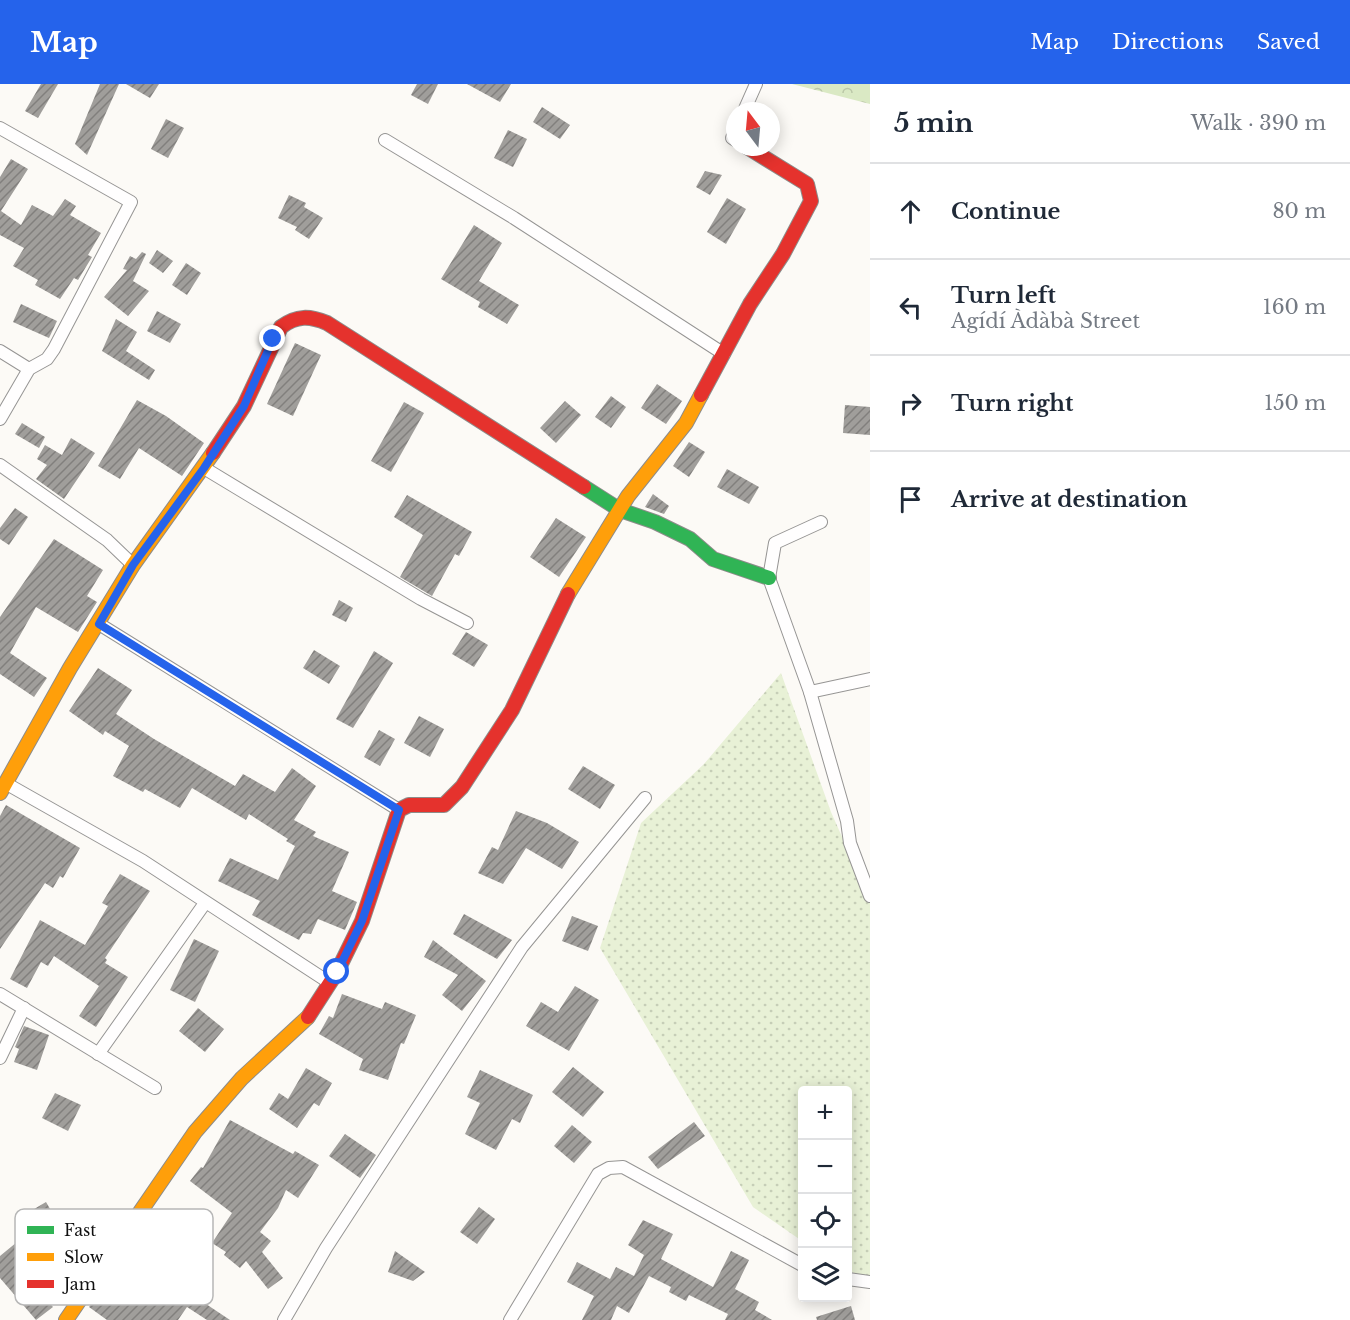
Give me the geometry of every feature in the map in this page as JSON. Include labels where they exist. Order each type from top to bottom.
[{"type":"street","points":[[748,102],[756,84]]},
{"type":"street","points":[[0,128],[131,202],[54,349],[47,358],[29,369],[0,419]]},
{"type":"street","points":[[385,140],[514,218],[724,354]]},
{"type":"street","points":[[142,1209],[195,1132],[242,1077],[304,1023],[330,982],[362,921],[399,810],[409,805],[444,806],[462,787],[512,710],[565,598],[632,489],[667,451],[686,423],[750,304],[783,254],[811,201],[807,184],[762,156]]},
{"type":"street","points":[[330,982],[143,861],[4,788],[70,668],[133,565],[204,468],[244,406],[281,327],[289,321],[313,317],[327,323],[620,510],[655,522],[690,539],[713,559],[769,578]]},
{"type":"street","points":[[0,351],[29,369]]},
{"type":"street","points":[[0,465],[52,504],[107,540],[133,565]]},
{"type":"street","points":[[204,468],[421,599],[467,623]]},
{"type":"street","points":[[821,522],[775,543],[769,578],[810,692],[847,821],[850,843],[870,896]]},
{"type":"street","points":[[99,624],[399,810]]},
{"type":"street","points":[[810,692],[870,679]]},
{"type":"street","points":[[284,1320],[326,1248],[522,947],[645,798]]},
{"type":"street","points":[[98,1054],[205,903]]},
{"type":"street","points":[[0,994],[155,1088]]},
{"type":"street","points":[[0,1058],[24,1008]]},
{"type":"street","points":[[510,1320],[598,1174],[609,1168],[623,1167],[798,1263]]},
{"type":"street","points":[[852,1280],[870,1282]]},
{"type":"street","points":[[66,1320],[76,1305]]},
{"type":"green space","points":[[792,84],[870,84],[870,104]]},
{"type":"green space","points":[[781,673],[831,812],[870,900],[870,1278],[852,1272],[852,1086],[798,1086],[798,1238],[753,1207],[600,948],[641,823],[704,764]]},
{"type":"building","points":[[41,84],[58,84],[38,118],[25,111]]},
{"type":"building","points":[[100,84],[119,84],[87,155],[75,144]]},
{"type":"building","points":[[126,84],[159,84],[150,98]]},
{"type":"building","points":[[417,84],[438,84],[428,104],[411,95]]},
{"type":"building","points":[[467,84],[511,84],[500,102]]},
{"type":"building","points":[[542,107],[570,125],[560,139],[533,122]]},
{"type":"building","points":[[166,119],[184,128],[168,158],[151,149]]},
{"type":"building","points":[[508,130],[527,139],[513,167],[494,158]]},
{"type":"building","points":[[11,159],[28,169],[1,211],[21,225],[32,205],[53,216],[65,199],[76,206],[70,215],[101,233],[88,255],[92,257],[78,280],[74,278],[60,299],[35,285],[38,280],[13,266],[24,248],[0,235],[0,177]]},
{"type":"building","points":[[705,171],[722,175],[710,195],[696,187]]},
{"type":"building","points":[[289,195],[306,203],[304,207],[323,218],[309,239],[295,230],[297,227],[278,218]]},
{"type":"building","points":[[727,198],[746,209],[726,244],[707,232]]},
{"type":"building","points":[[474,225],[502,243],[479,281],[519,305],[507,324],[478,307],[480,302],[441,279]]},
{"type":"building","points":[[157,250],[173,261],[163,273],[149,263]]},
{"type":"building","points":[[142,252],[146,254],[133,281],[149,291],[128,316],[104,297],[127,270],[123,269],[130,256],[136,259]]},
{"type":"building","points":[[186,263],[201,273],[187,295],[172,285]]},
{"type":"building","points":[[21,304],[57,321],[49,338],[13,322]]},
{"type":"building","points":[[157,311],[181,324],[170,343],[147,331]]},
{"type":"building","points":[[116,319],[137,332],[126,351],[155,370],[149,380],[102,351]]},
{"type":"building","points":[[295,343],[321,355],[293,416],[267,404]]},
{"type":"building","points":[[657,384],[682,401],[666,424],[641,408]]},
{"type":"building","points":[[611,396],[626,407],[611,428],[595,417]]},
{"type":"building","points":[[137,400],[166,416],[204,443],[182,476],[139,448],[120,479],[98,466]]},
{"type":"building","points":[[565,401],[581,415],[556,443],[540,428]]},
{"type":"building","points":[[404,402],[424,413],[391,472],[371,461]]},
{"type":"building","points":[[845,405],[870,407],[870,435],[843,433]]},
{"type":"building","points":[[22,423],[45,437],[39,448],[15,434]]},
{"type":"building","points":[[71,438],[95,453],[64,499],[36,479],[47,465],[37,459],[45,445],[62,455]]},
{"type":"building","points":[[689,442],[705,452],[689,477],[673,466]]},
{"type":"building","points":[[727,469],[759,487],[749,504],[717,487]]},
{"type":"building","points":[[653,494],[669,506],[664,514],[645,507]]},
{"type":"building","points":[[407,495],[472,532],[459,556],[455,554],[432,596],[400,577],[423,535],[394,517]]},
{"type":"building","points":[[15,508],[28,517],[9,545],[0,539],[0,528]]},
{"type":"building","points":[[556,518],[586,537],[559,577],[530,557]]},
{"type":"building","points":[[54,539],[103,570],[87,596],[97,602],[78,632],[36,607],[10,653],[47,678],[34,697],[0,674],[0,617]]},
{"type":"building","points":[[339,600],[353,608],[346,622],[332,615]]},
{"type":"building","points":[[466,632],[488,645],[474,667],[452,654]]},
{"type":"building","points":[[314,650],[340,666],[329,684],[303,668]]},
{"type":"building","points":[[374,651],[393,663],[353,728],[336,719]]},
{"type":"building","points":[[98,668],[132,690],[116,714],[235,786],[243,774],[275,792],[292,768],[316,786],[294,820],[316,832],[313,836],[349,852],[332,891],[357,902],[345,930],[318,919],[311,934],[303,933],[299,940],[252,915],[260,901],[218,881],[230,858],[278,880],[295,846],[286,841],[288,839],[249,814],[246,820],[192,788],[180,808],[145,789],[143,792],[113,776],[129,746],[105,731],[103,735],[69,711]]},
{"type":"building","points":[[419,716],[444,729],[430,757],[404,743]]},
{"type":"building","points":[[379,730],[395,739],[380,766],[364,757]]},
{"type":"building","points":[[583,766],[615,785],[600,809],[568,789]]},
{"type":"building","points":[[6,805],[80,848],[63,878],[60,876],[53,888],[45,883],[0,949],[0,816]]},
{"type":"building","points":[[516,811],[547,823],[579,842],[562,869],[526,848],[503,884],[478,873],[492,847],[498,850]]},
{"type":"building","points":[[120,874],[150,891],[105,958],[107,960],[105,963],[128,977],[96,1027],[79,1016],[99,986],[54,956],[48,966],[41,962],[27,988],[10,979],[40,920],[85,945],[108,906],[102,903]]},
{"type":"building","points":[[464,914],[512,940],[497,959],[453,934]]},
{"type":"building","points":[[572,916],[598,926],[588,951],[562,941]]},
{"type":"building","points":[[194,939],[219,951],[195,1002],[170,990]]},
{"type":"building","points":[[433,940],[486,981],[462,1011],[442,995],[458,975],[424,957]]},
{"type":"building","points":[[575,986],[599,1000],[569,1051],[526,1026],[541,1002],[558,1012]]},
{"type":"building","points":[[342,994],[382,1009],[385,1002],[416,1015],[404,1044],[401,1043],[388,1080],[359,1070],[363,1059],[319,1034],[329,1016],[333,1018]]},
{"type":"building","points":[[198,1008],[224,1029],[205,1052],[179,1031]]},
{"type":"building","points":[[24,1026],[49,1035],[37,1070],[14,1062],[19,1049],[15,1047]]},
{"type":"building","points":[[573,1067],[604,1092],[583,1117],[552,1092]]},
{"type":"building","points":[[306,1068],[332,1083],[319,1106],[314,1103],[297,1128],[269,1109],[279,1093],[288,1099]]},
{"type":"building","points":[[480,1070],[533,1095],[520,1123],[512,1119],[496,1150],[465,1134],[480,1103],[467,1097]]},
{"type":"building","points":[[55,1093],[81,1105],[68,1131],[42,1118]]},
{"type":"building","points":[[230,1120],[293,1154],[295,1151],[319,1165],[298,1198],[286,1190],[278,1208],[260,1232],[271,1241],[262,1252],[283,1278],[268,1289],[246,1261],[240,1268],[224,1255],[226,1252],[213,1244],[232,1213],[190,1181],[201,1167],[203,1168]]},
{"type":"building","points":[[694,1122],[705,1136],[658,1169],[648,1157]]},
{"type":"building","points":[[572,1125],[592,1142],[574,1163],[554,1146]]},
{"type":"building","points":[[345,1134],[376,1155],[360,1178],[329,1156]]},
{"type":"building","points":[[46,1202],[50,1209],[34,1209]]},
{"type":"building","points":[[479,1207],[495,1219],[477,1244],[460,1232]]},
{"type":"building","points":[[643,1220],[673,1234],[661,1259],[713,1287],[731,1251],[749,1260],[735,1289],[759,1302],[755,1310],[772,1320],[725,1320],[728,1314],[689,1295],[686,1301],[669,1292],[671,1287],[649,1276],[629,1313],[617,1306],[611,1320],[582,1320],[594,1296],[567,1282],[577,1262],[610,1279],[616,1267],[634,1276],[644,1255],[628,1245]]},
{"type":"building","points":[[15,1244],[15,1296],[0,1278],[0,1256]]},
{"type":"building","points":[[395,1251],[425,1272],[413,1281],[388,1272]]},
{"type":"building","points":[[23,1305],[51,1305],[53,1307],[36,1320]]},
{"type":"building","points":[[90,1305],[208,1305],[230,1320],[207,1320],[187,1307],[178,1320],[107,1320],[89,1307]]},
{"type":"building","points":[[851,1306],[855,1320],[817,1320],[816,1317]]},
{"type":"traffic: fast","points":[[584,487],[620,510],[655,522],[690,539],[713,559],[769,578]]},
{"type":"traffic: slow","points":[[568,594],[628,496],[686,423],[701,395]]},
{"type":"traffic: slow","points":[[0,793],[70,668],[133,565],[213,453]]},
{"type":"traffic: slow","points":[[142,1209],[195,1132],[242,1078],[308,1017]]},
{"type":"traffic: slow","points":[[66,1320],[76,1305]]},
{"type":"traffic: jam","points":[[701,395],[750,304],[783,254],[811,201],[807,184],[762,156]]},
{"type":"traffic: jam","points":[[213,453],[244,406],[281,327],[293,320],[309,318],[327,323],[584,487]]},
{"type":"traffic: jam","points":[[308,1017],[337,972],[362,921],[399,810],[409,805],[444,805],[462,787],[512,710],[568,594]]},
{"type":"route","points":[[273,339],[244,406],[204,468],[133,565],[99,624],[399,810],[362,921],[337,972]]}]
